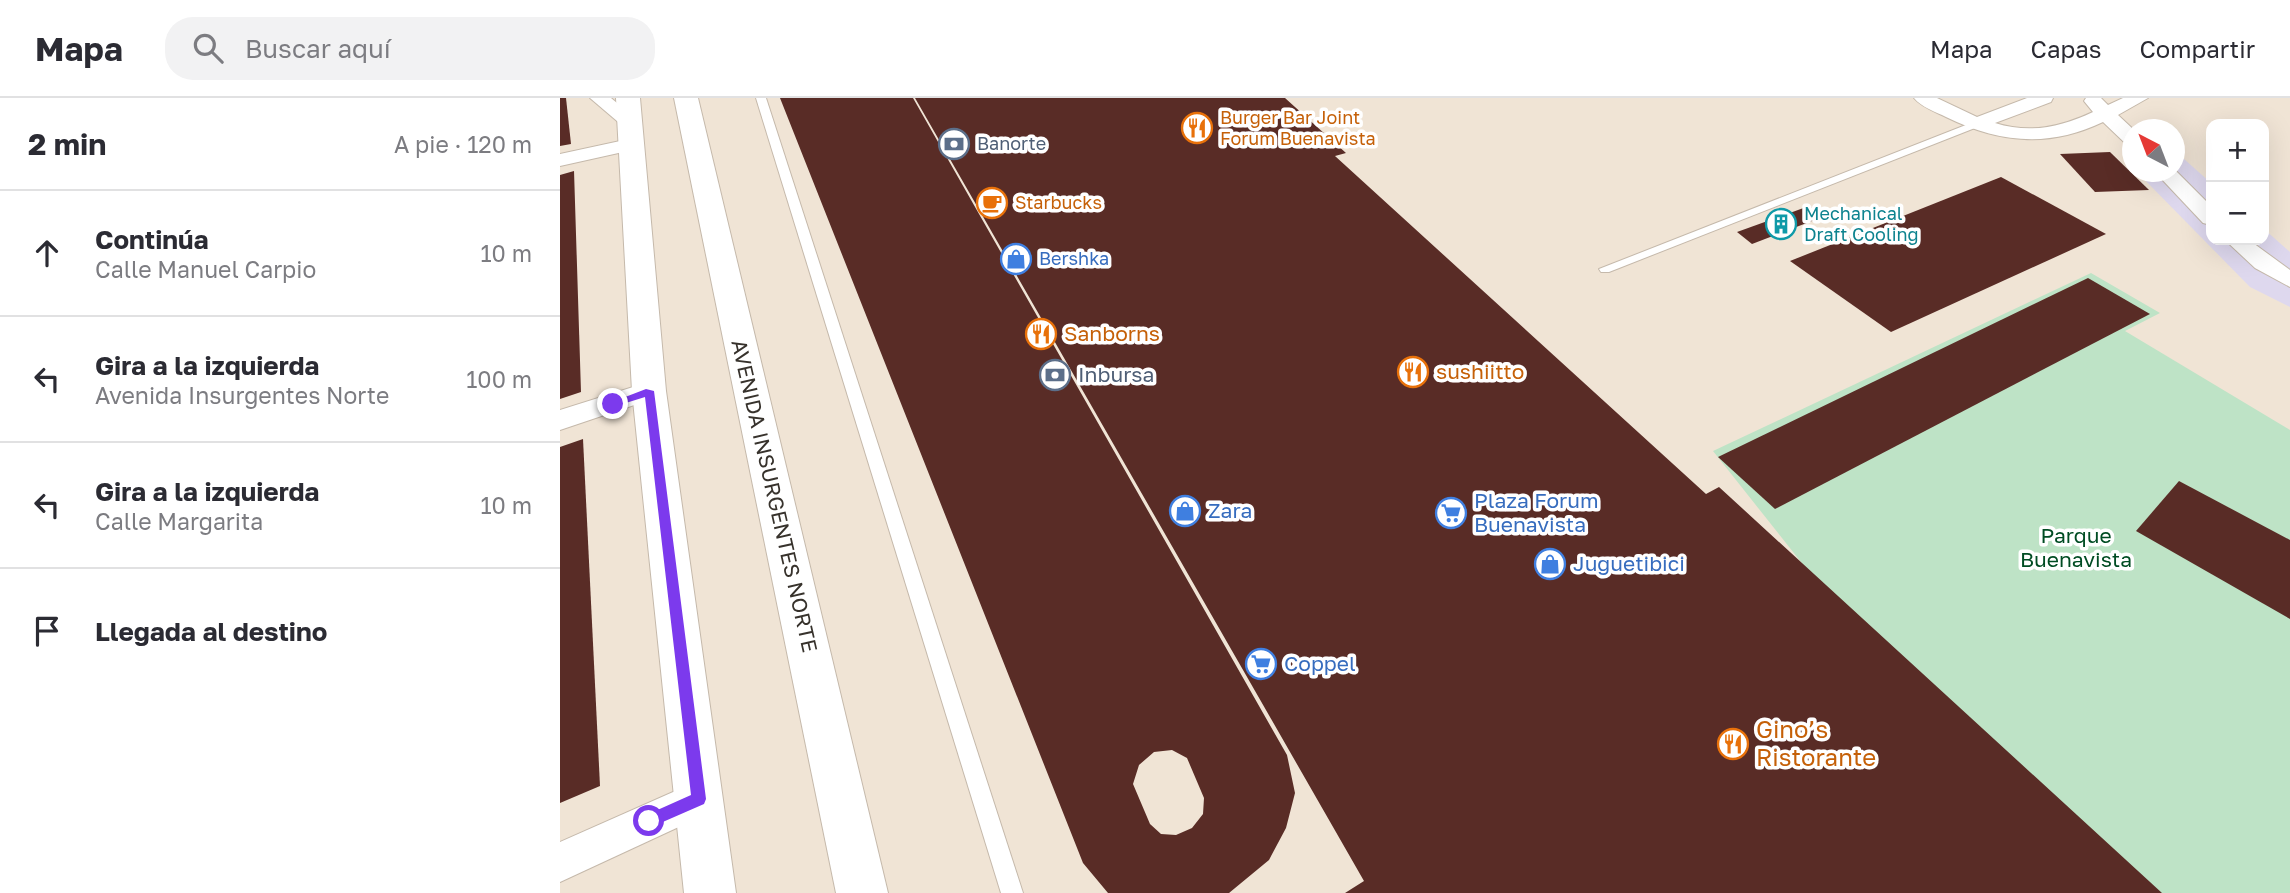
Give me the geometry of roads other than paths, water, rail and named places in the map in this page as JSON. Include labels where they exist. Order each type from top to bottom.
[{"type":"main road","name":"AVENIDA INSURGENTES NORTE","points":[[686,98],[862,893]]},
{"type":"main road","points":[[631,122],[649,391],[710,893]]},
{"type":"street","points":[[560,160],[631,122],[599,98]]},
{"type":"street","points":[[1923,98],[1976,124],[2010,133],[2041,135],[2065,131],[2097,105],[2139,98]]},
{"type":"street","points":[[1976,124],[2044,98]]},
{"type":"street","points":[[2097,105],[2122,129]]},
{"type":"street","points":[[2175,182],[2206,213]]},
{"type":"street","points":[[2242,245],[2263,263],[2290,280]]},
{"type":"street","points":[[560,420],[649,391]]},
{"type":"street","points":[[560,862],[698,799]]},
{"type":"lane","points":[[761,98],[1012,893]]},
{"type":"lane","points":[[1605,269],[1976,124]]},
{"type":"place","name":"Burger Bar Joint Forum Buenavista","points":[[1197,128]]},
{"type":"place","name":"Banorte","points":[[954,144]]},
{"type":"place","name":"Starbucks","points":[[992,203]]},
{"type":"place","name":"Mechanical Draft Cooling","points":[[1781,224]]},
{"type":"place","name":"Bershka","points":[[1016,259]]},
{"type":"place","name":"Sanborns","points":[[1041,334]]},
{"type":"place","name":"sushiitto","points":[[1413,372]]},
{"type":"place","name":"Inbursa","points":[[1055,375]]},
{"type":"place","name":"Zara","points":[[1185,511]]},
{"type":"place","name":"Plaza Forum Buenavista","points":[[1451,513]]},
{"type":"place","name":"Juguetibici","points":[[1550,564]]},
{"type":"place","name":"Coppel","points":[[1261,664]]},
{"type":"place","name":"Gino’s Ristorante","points":[[1733,744]]},
{"type":"park label","name":"Parque Buenavista","points":[[2076,548]]}]
